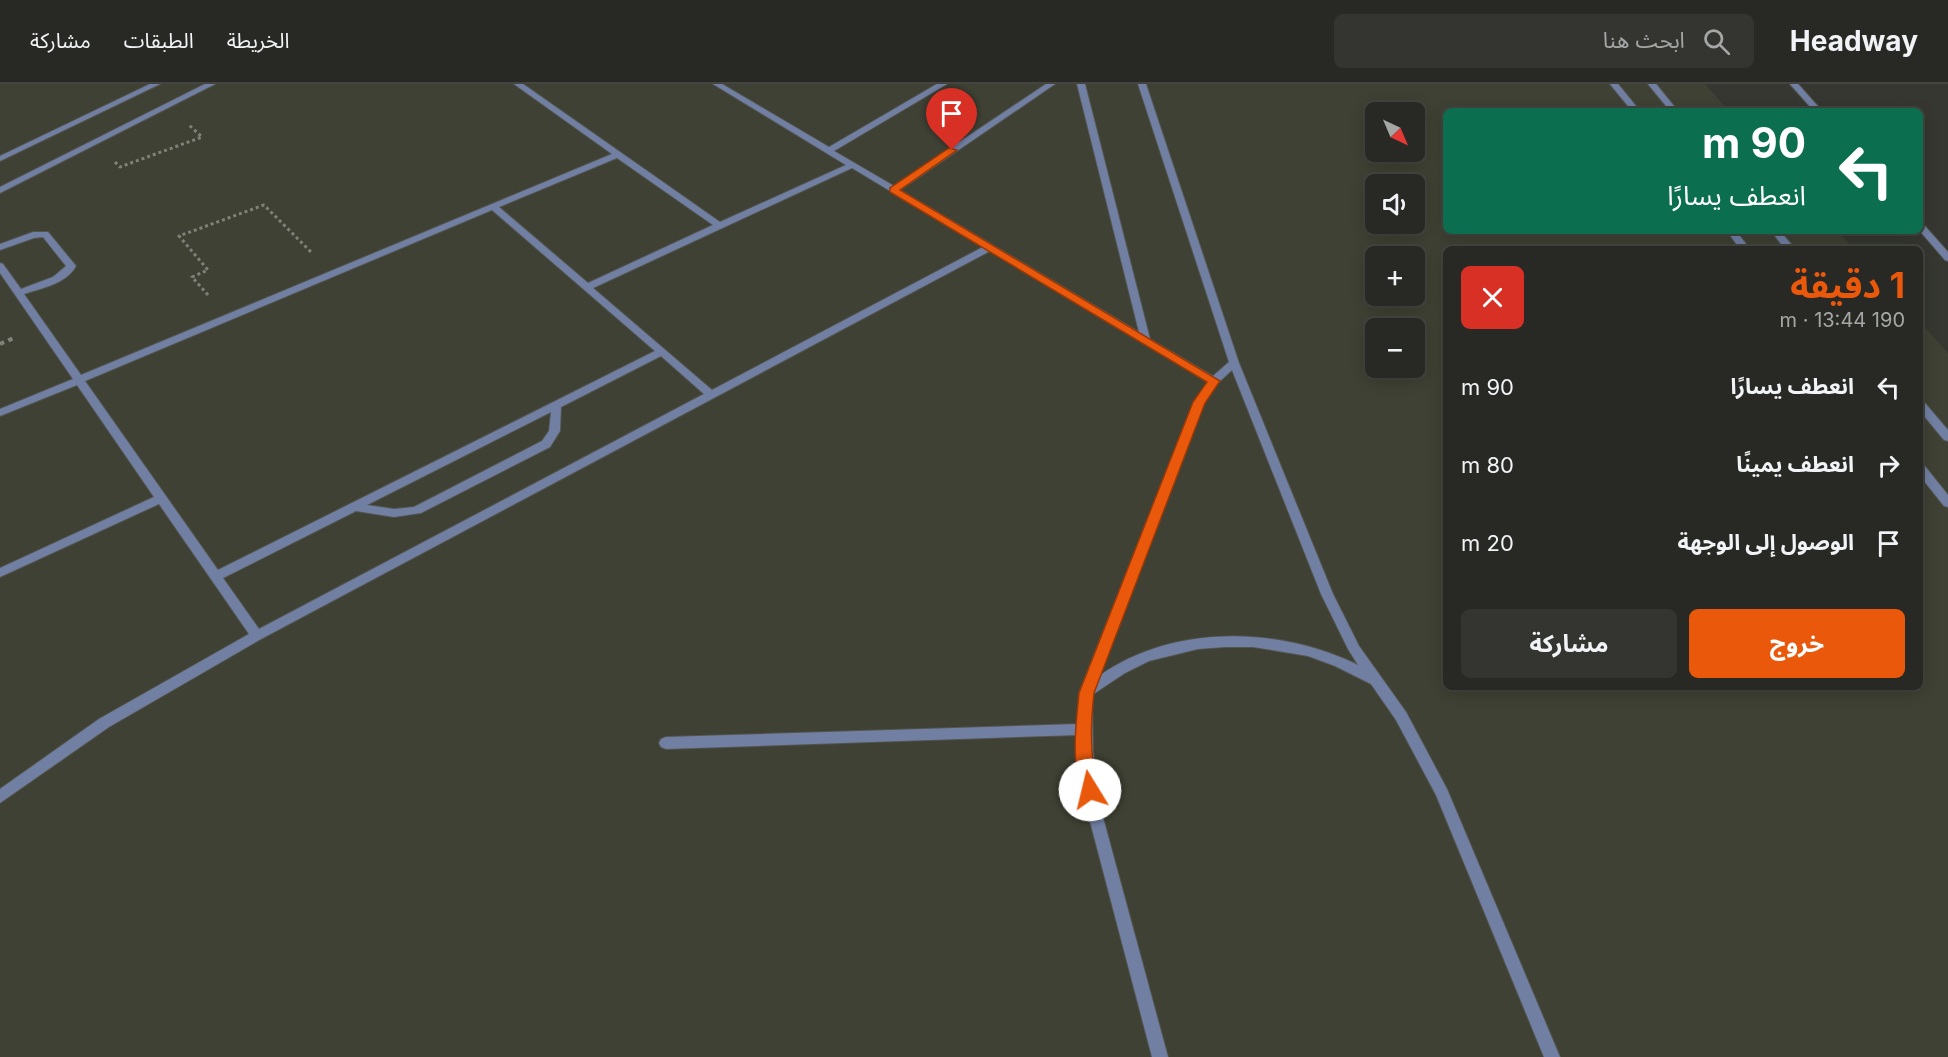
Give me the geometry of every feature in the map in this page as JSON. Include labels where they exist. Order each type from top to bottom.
[{"type":"street","points":[[0,159],[156,84]]},
{"type":"street","points":[[0,190],[211,84]]},
{"type":"street","points":[[518,84],[720,226]]},
{"type":"street","points":[[717,84],[1214,381]]},
{"type":"street","points":[[828,151],[943,84]]},
{"type":"street","points":[[894,190],[1050,84]]},
{"type":"street","points":[[1081,84],[1146,341]]},
{"type":"street","points":[[1142,84],[1234,363],[1327,594],[1354,649],[1401,716],[1442,793],[1552,1057]]},
{"type":"street","points":[[1614,84],[1634,108]]},
{"type":"street","points":[[1652,84],[1672,108]]},
{"type":"street","points":[[1794,84],[1815,108]]},
{"type":"street","points":[[0,413],[619,154]]},
{"type":"street","points":[[587,287],[852,165]]},
{"type":"street","points":[[494,207],[712,394]]},
{"type":"street","points":[[1923,229],[1948,258]]},
{"type":"street","points":[[0,247],[33,235],[45,234],[71,266],[68,274],[61,278],[19,293]]},
{"type":"street","points":[[1734,234],[1744,246]]},
{"type":"street","points":[[1778,234],[1788,246]]},
{"type":"street","points":[[0,797],[104,723],[257,636],[990,247]]},
{"type":"street","points":[[0,266],[257,636]]},
{"type":"street","points":[[215,577],[662,352]]},
{"type":"street","points":[[1160,1057],[1094,810],[1086,770],[1083,729],[1086,693],[1199,402],[1214,381],[1234,363]]},
{"type":"street","points":[[355,507],[393,514],[406,514],[417,510],[546,444],[553,437],[556,429],[556,405]]},
{"type":"street","points":[[1923,408],[1948,437]]},
{"type":"street","points":[[1923,472],[1948,503]]},
{"type":"street","points":[[0,573],[161,498]]},
{"type":"street","points":[[1086,693],[1120,669],[1158,653],[1200,643],[1245,642],[1289,647],[1334,660],[1376,681]]},
{"type":"street","points":[[666,743],[1083,729]]},
{"type":"path","points":[[228,318],[192,277],[208,270],[179,237],[264,205],[333,274]]},
{"type":"shaded area","points":[[0,84],[1705,84],[1726,108],[1443,108],[1443,234],[1841,234],[1851,246],[1443,246],[1443,690],[1923,690],[1923,325],[1948,353],[1948,1057],[0,1057]]},
{"type":"route","points":[[952,150],[894,190],[1214,381],[1199,402],[1086,693],[1083,729],[1090,790]]}]
